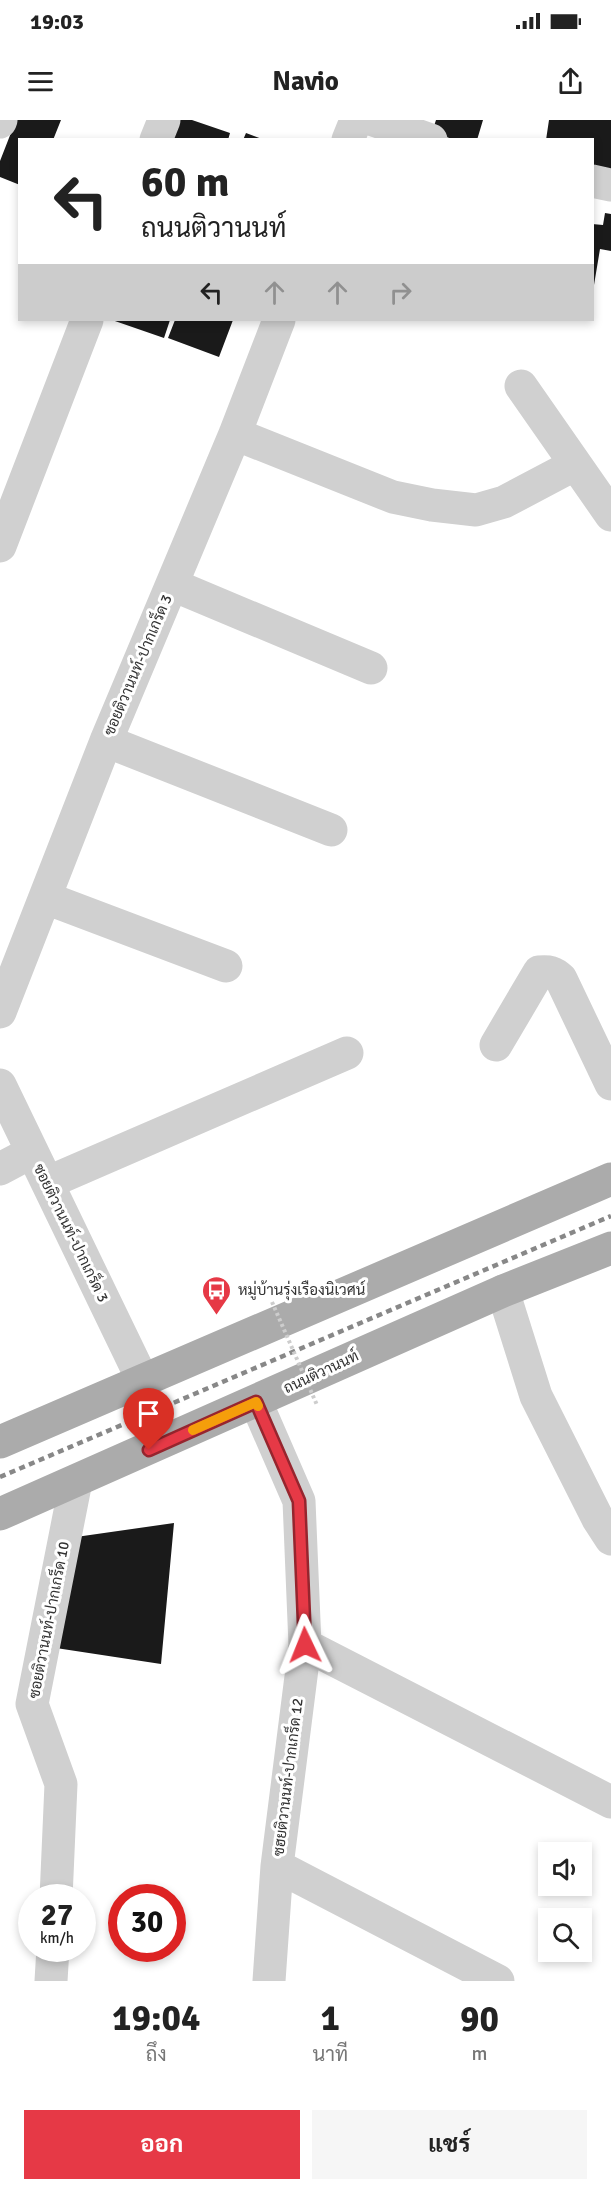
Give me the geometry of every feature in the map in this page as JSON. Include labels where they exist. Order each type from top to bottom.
[{"type":"main road","points":[[0,1442],[610,1180]]},
{"type":"main road","name":"ถนนติวานนท์","points":[[0,1515],[503,1291],[611,1248]]},
{"type":"street","points":[[349,138],[356,120]]},
{"type":"street","points":[[373,120],[426,138]]},
{"type":"street","points":[[594,181],[611,185]]},
{"type":"street","points":[[0,546],[87,321]]},
{"type":"street","name":"ซอยติวานนท์-ปากเกร็ด 3","points":[[0,1012],[106,741],[173,585],[279,321]]},
{"type":"street","points":[[520,386],[611,515]]},
{"type":"street","points":[[235,434],[393,497],[476,510],[504,502],[574,465]]},
{"type":"street","points":[[173,585],[371,668]]},
{"type":"street","points":[[106,741],[331,830]]},
{"type":"street","points":[[46,898],[226,966]]},
{"type":"street","points":[[496,1045],[539,972],[555,973],[561,979],[611,1084]]},
{"type":"street","points":[[48,1182],[347,1053]]},
{"type":"street","name":"ซอยติวานนท์-ปากเกร็ด 3","points":[[0,1085],[142,1381]]},
{"type":"street","points":[[0,1169],[32,1152]]},
{"type":"street","points":[[503,1291],[536,1396],[598,1519],[611,1539]]},
{"type":"street","name":"ซฮยติวานนท์-ปากเกร็ด 12","points":[[256,1402],[299,1501],[305,1645],[277,1866],[269,1981]]},
{"type":"street","name":"ซอยติวานนท์-ปากเกร็ด 10","points":[[57,1884],[61,1784],[32,1704],[76,1481]]},
{"type":"street","points":[[305,1645],[611,1802]]},
{"type":"street","points":[[277,1866],[498,1981]]},
{"type":"street","points":[[51,1981],[52,1962]]},
{"type":"path","points":[[272,1302],[317,1405]]},
{"type":"building","points":[[16,120],[61,120],[54,138],[18,138],[18,184],[0,177],[0,161]]},
{"type":"building","points":[[177,120],[192,120],[230,133],[229,138],[172,138]]},
{"type":"building","points":[[436,120],[483,120],[478,138],[449,138],[432,132]]},
{"type":"building","points":[[549,120],[611,120],[611,177],[594,174],[594,138],[546,138]]},
{"type":"building","points":[[246,133],[259,138],[244,138]]},
{"type":"building","points":[[605,213],[611,214],[611,251],[600,249],[594,285],[594,224],[603,225]]},
{"type":"building","points":[[115,321],[170,321],[164,338]]},
{"type":"building","points":[[175,321],[233,321],[219,357],[168,338]]},
{"type":"building","points":[[174,1523],[161,1664],[56,1648],[76,1537]]},
{"type":"railway","points":[[0,1477],[611,1216]]},
{"type":"slow traffic","points":[[193,1430],[256,1402],[258,1406]]},
{"type":"place","name":"หมู่บ้านรุ่งเรืองนิเวศน์","points":[[217,1316]]},
{"type":"route","points":[[149,1450],[256,1402],[299,1501],[305,1645]]}]
